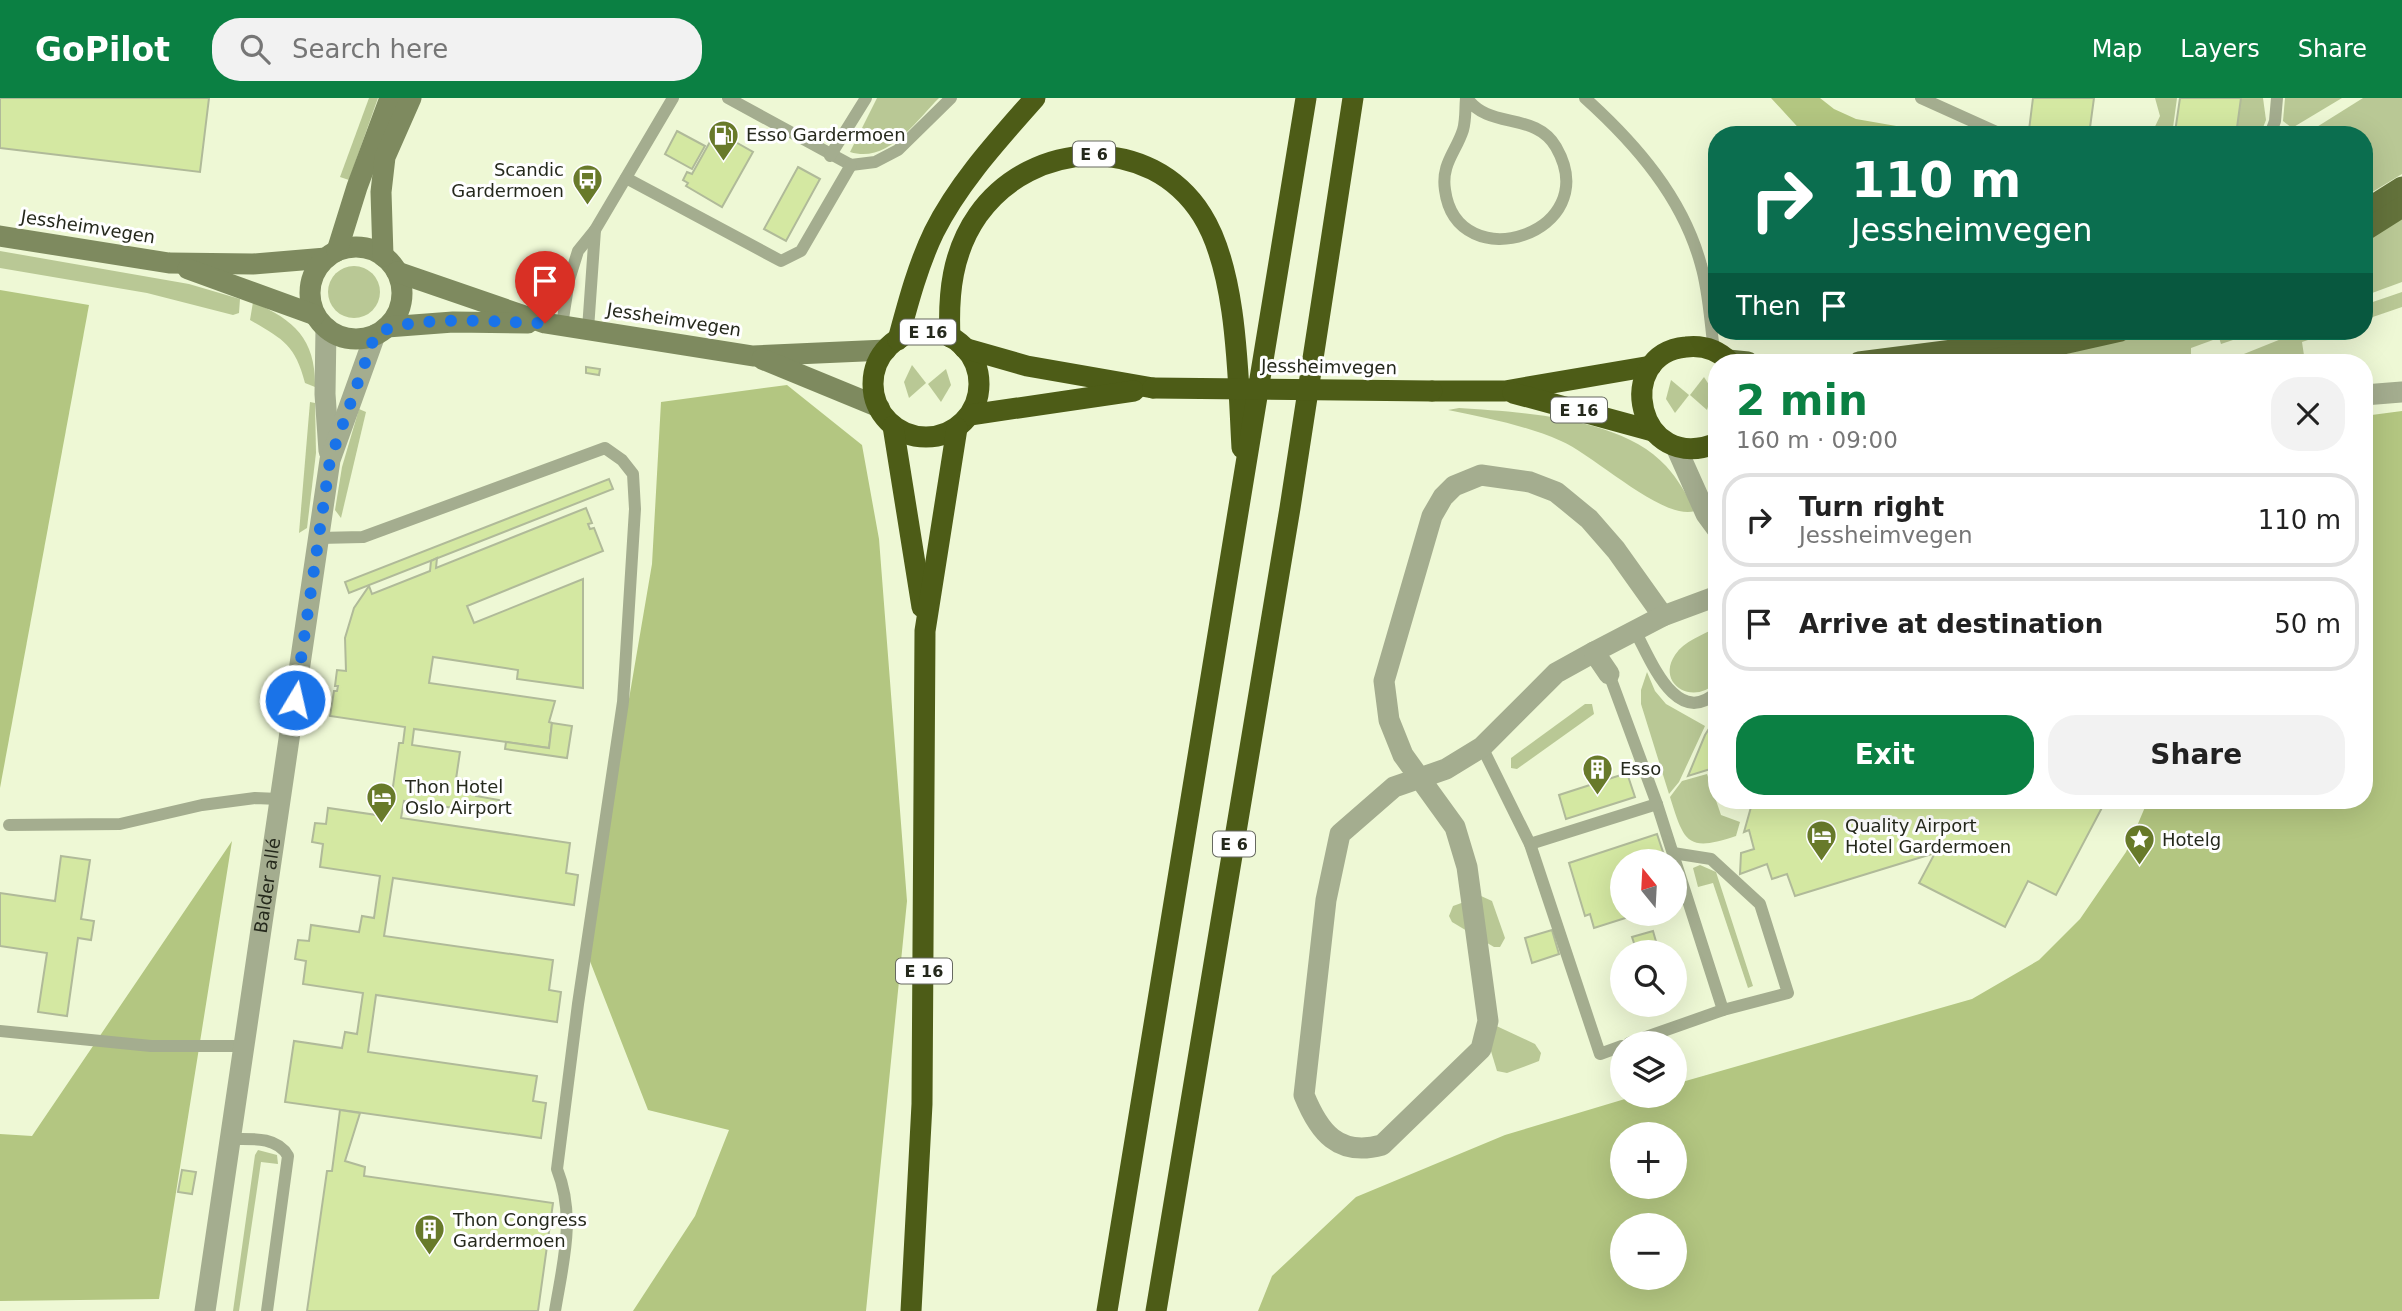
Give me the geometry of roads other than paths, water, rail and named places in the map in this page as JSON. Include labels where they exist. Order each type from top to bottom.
[{"type":"highway","points":[[892,345],[934,231],[961,188],[1035,98]]},
{"type":"highway","name":"E 6","points":[[1107,1311],[1244,490],[1306,98]]},
{"type":"highway","name":"E 6","points":[[1156,1311],[1290,508],[1353,98]]},
{"type":"highway","name":"E 6","points":[[957,342],[950,295],[958,255],[977,217],[1004,188],[1044,164],[1094,154],[1114,155],[1153,169],[1174,183],[1201,215],[1222,262],[1236,371],[1244,490]]},
{"type":"highway","name":"E 16","points":[[933,332],[957,342],[973,359],[979,380],[976,402],[963,421],[942,435],[925,437],[908,434],[893,426],[879,407],[874,377],[892,345],[915,333],[933,332]]},
{"type":"highway","name":"Jessheimvegen","points":[[957,342],[1027,366],[1153,388],[1504,391],[1651,366]]},
{"type":"highway","name":"E 16","points":[[1651,366],[1663,355],[1679,348],[1697,346],[1717,354]]},
{"type":"highway","points":[[1651,366],[1643,382],[1640,399],[1644,416],[1653,431]]},
{"type":"highway","name":"Jessheimvegen","points":[[963,421],[1153,388]]},
{"type":"highway","name":"Jessheimvegen","points":[[1504,391],[1653,431]]},
{"type":"highway","name":"E 16","points":[[925,631],[963,421]]},
{"type":"highway","name":"E 16","points":[[893,426],[925,631],[922,1104],[911,1311]]},
{"type":"highway","name":"E 16","points":[[1653,431],[1676,447]]},
{"type":"highway","points":[[1676,447],[1696,449],[1708,446]]},
{"type":"main road","points":[[390,98],[332,255],[312,279],[310,291],[321,321],[341,336],[358,339],[381,331],[400,307],[402,295],[390,264],[381,192],[385,157],[411,98]]},
{"type":"main road","points":[[2373,205],[2402,187]]},
{"type":"main road","points":[[2373,225],[2402,207]]},
{"type":"main road","name":"Jessheimvegen","points":[[0,236],[169,263],[253,264],[332,255]]},
{"type":"main road","points":[[332,255],[361,247],[390,264]]},
{"type":"main road","name":"Jessheimvegen","points":[[169,263],[321,321]]},
{"type":"main road","name":"Jessheimvegen","points":[[390,264],[554,324]]},
{"type":"main road","name":"Jessheimvegen","points":[[381,331],[453,322],[554,324],[588,329],[754,356],[879,407]]},
{"type":"main road","points":[[1922,354],[2011,340]]},
{"type":"main road","points":[[2018,354],[2080,340]]},
{"type":"main road","name":"Jessheimvegen","points":[[754,356],[892,345]]},
{"type":"street","name":"Balder allé","points":[[205,1311],[330,460],[321,321]]},
{"type":"street","name":"Balder allé","points":[[330,460],[381,331]]},
{"type":"street","points":[[2373,394],[2402,391]]},
{"type":"street","points":[[1676,447],[1708,517]]},
{"type":"street","points":[[1662,616],[1616,550],[1589,519],[1556,492],[1503,476],[1481,475],[1454,486],[1432,516],[1384,681],[1389,720],[1402,755],[1420,778],[1455,827],[1467,867],[1488,1021],[1481,1049],[1382,1145],[1363,1150],[1332,1140],[1316,1123],[1304,1095],[1326,900],[1340,834],[1394,787],[1420,778],[1446,769],[1482,747],[1556,673],[1662,616],[1708,600]]},
{"type":"street","points":[[1594,652],[1609,674]]},
{"type":"lane","points":[[554,324],[578,251],[595,230],[673,98]]},
{"type":"lane","points":[[728,98],[830,156],[851,165],[875,162],[898,150],[951,98]]},
{"type":"lane","points":[[830,156],[866,98]]},
{"type":"lane","points":[[1467,98],[1475,109],[1490,117],[1529,124],[1543,132],[1556,147],[1564,164],[1563,196],[1551,219],[1531,234],[1507,240],[1485,237],[1462,223],[1452,210],[1445,190],[1444,173],[1462,131],[1467,98]]},
{"type":"lane","points":[[1586,98],[1641,153],[1687,226],[1708,285]]},
{"type":"lane","points":[[1921,98],[1983,126]]},
{"type":"lane","points":[[2273,126],[2277,98]]},
{"type":"lane","points":[[626,178],[781,261],[801,251],[851,165]]},
{"type":"lane","points":[[588,329],[595,230]]},
{"type":"lane","points":[[319,538],[363,537],[605,448],[622,460],[632,474],[635,509],[623,702],[578,1004],[557,1169],[566,1193],[569,1224],[555,1311]]},
{"type":"lane","points":[[1635,631],[1671,694],[1686,704],[1700,704],[1708,698]]},
{"type":"lane","points":[[1609,674],[1672,849]]},
{"type":"lane","points":[[1482,747],[1530,844],[1600,1054],[1610,1050]]},
{"type":"lane","points":[[9,825],[120,824],[202,805],[255,798],[279,799]]},
{"type":"lane","points":[[1530,844],[1657,804]]},
{"type":"lane","points":[[1663,1031],[1723,1010],[1788,993],[1760,904],[1711,859],[1687,855]]},
{"type":"lane","points":[[1687,897],[1723,1010]]},
{"type":"lane","points":[[0,1031],[151,1046],[244,1046]]},
{"type":"lane","points":[[230,1139],[274,1142],[283,1147],[288,1156],[267,1311]]},
{"type":"place","name":"Esso Gardermoen","points":[[723,162]]},
{"type":"place","name":"Scandic Gardermoen","points":[[587,207]]},
{"type":"place","name":"Esso","points":[[1597,796]]},
{"type":"place","name":"Thon Hotel Oslo Airport","points":[[382,824]]},
{"type":"place","name":"Quality Airport Hotel Gardermoen","points":[[1822,863]]},
{"type":"place","name":"Hotelg","points":[[2139,867]]},
{"type":"place","name":"Thon Congress Gardermoen","points":[[430,1257]]}]
